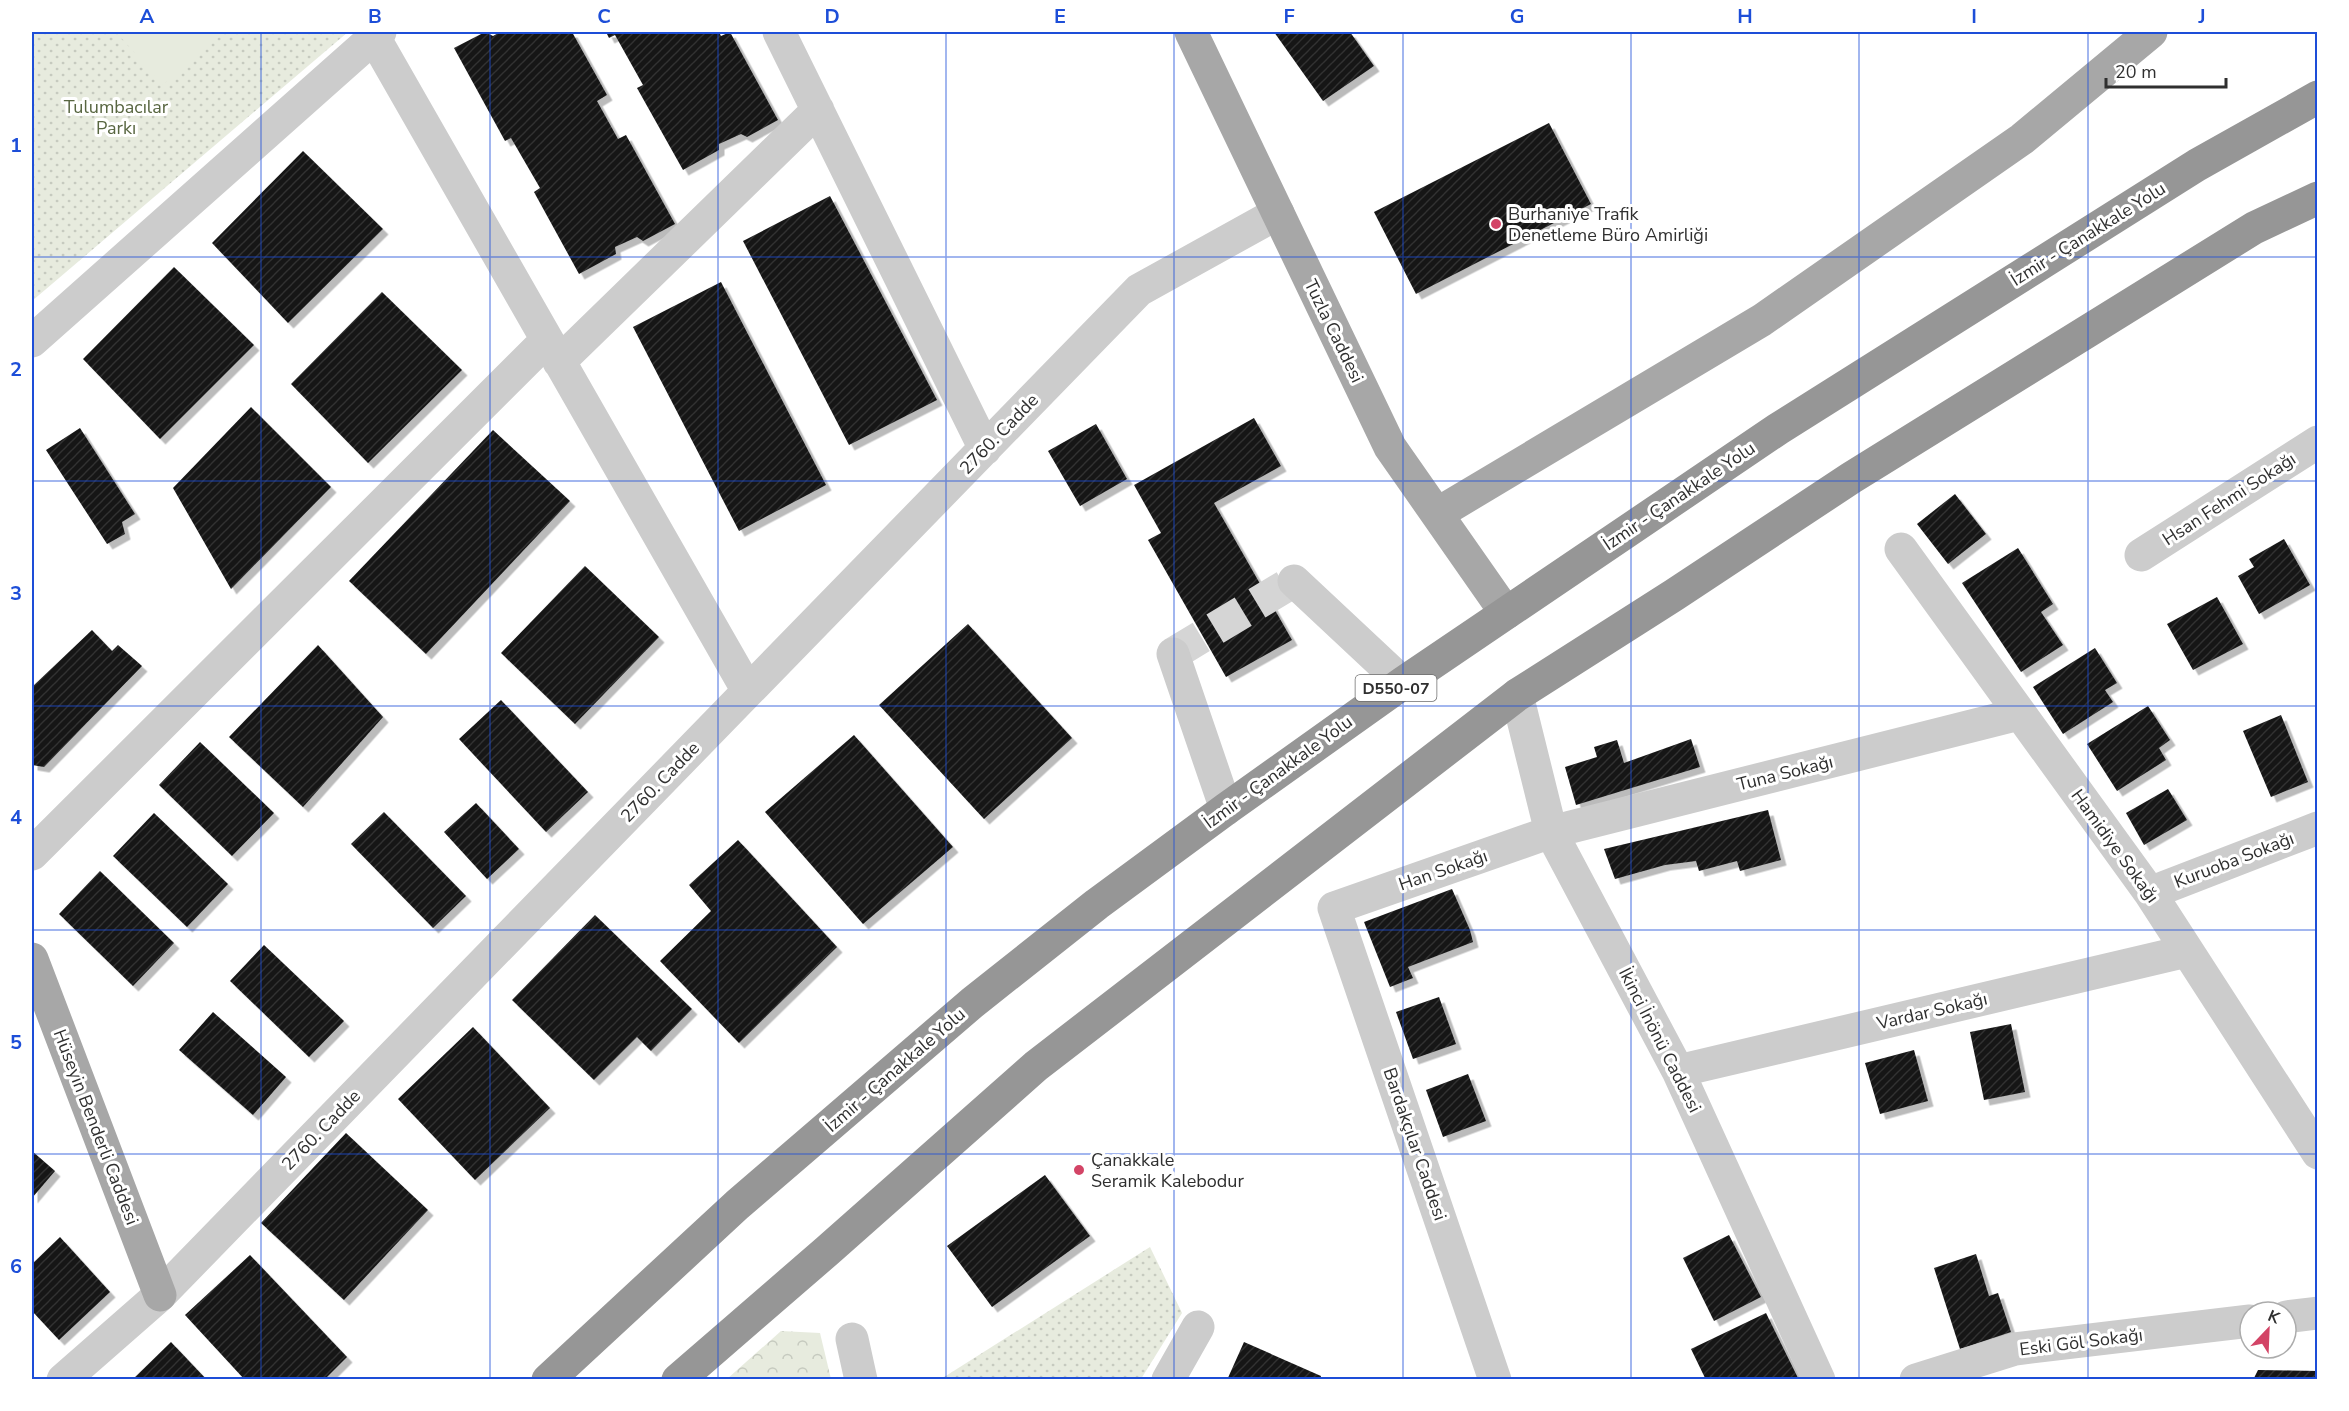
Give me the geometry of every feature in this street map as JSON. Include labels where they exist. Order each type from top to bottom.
[{"type":"highway","name":"İzmir - Çanakkale Yolu","points":[[548,1380],[737,1205],[972,1003],[1097,904],[1226,809],[1403,683],[1788,423],[2197,165],[2318,98]]},
{"type":"highway","points":[[678,1380],[1036,1066],[1516,695],[1674,596],[1851,478],[2243,234],[2318,198]]},
{"type":"main road","name":"Tuzla Caddesi","points":[[1191,32],[1390,447],[1506,613]]},
{"type":"main road","points":[[1437,514],[1762,320],[2022,139],[2151,32]]},
{"type":"main road","name":"Hüseyin Benderli Caddesi","points":[[32,960],[159,1295]]},
{"type":"street","points":[[779,32],[985,449]]},
{"type":"street","points":[[32,341],[375,33],[553,351],[748,691]]},
{"type":"street","points":[[32,854],[553,351],[818,110]]},
{"type":"street","name":"2760. Cadde","points":[[63,1380],[159,1295],[1139,290],[1278,213]]},
{"type":"street","name":"Hsan Fehmi Sokağı","points":[[2140,555],[2318,442]]},
{"type":"street","name":"Hamidiye Sokağı","points":[[1901,549],[2150,893],[2318,1152]]},
{"type":"street","points":[[1294,581],[1403,683]]},
{"type":"street","points":[[1173,654],[1226,809]]},
{"type":"street","name":"İkinci İnönü Caddesi","points":[[1516,695],[1551,832],[1678,1071],[1819,1380]]},
{"type":"street","name":"Tuna Sokağı","points":[[1551,832],[2019,714]]},
{"type":"street","name":"Kuruoba Sokağı","points":[[2150,893],[2318,828]]},
{"type":"street","name":"Han Sokağı","points":[[1334,908],[1551,832]]},
{"type":"street","name":"Bardakçılar Caddesi","points":[[1334,908],[1495,1380]]},
{"type":"street","name":"Vardar Sokağı","points":[[1678,1071],[2187,951]]},
{"type":"street","points":[[2298,1316],[2318,1313]]},
{"type":"street","name":"Eski Göl Sokağı","points":[[1916,1380],[2015,1349],[2238,1322]]},
{"type":"street","points":[[1168,1380],[1198,1327]]},
{"type":"street","points":[[852,1339],[861,1380]]},
{"type":"green space","name":"Tulumbacılar Parkı","points":[[32,32],[348,32],[32,301]]},
{"type":"green space","points":[[116,32],[225,32],[163,85]]},
{"type":"green space","points":[[1150,1247],[1182,1313],[1141,1379],[941,1379]]},
{"type":"green space","points":[[781,1331],[820,1333],[831,1379],[727,1379]]},
{"type":"building","points":[[485,32],[493,36],[500,32],[572,32],[607,95],[597,101],[618,139],[626,135],[675,224],[643,241],[637,237],[615,247],[616,254],[579,274],[534,192],[540,188],[511,138],[505,141],[454,48]]},
{"type":"building","points":[[606,32],[719,32],[721,36],[730,32],[778,120],[747,137],[741,134],[719,144],[719,150],[683,170],[637,88],[643,85],[615,35],[609,38]]},
{"type":"building","points":[[1274,32],[1350,32],[1374,66],[1323,101]]},
{"type":"building","points":[[1549,123],[1591,204],[1416,294],[1374,212]]},
{"type":"building","points":[[303,151],[383,229],[288,323],[212,243]]},
{"type":"building","points":[[830,196],[937,400],[849,445],[743,241]]},
{"type":"building","points":[[174,267],[254,345],[160,439],[83,359]]},
{"type":"building","points":[[721,282],[826,485],[739,531],[633,327]]},
{"type":"building","points":[[382,292],[462,370],[368,463],[291,384]]},
{"type":"building","points":[[251,407],[331,487],[231,589],[173,488]]},
{"type":"building","points":[[1254,418],[1281,466],[1214,503],[1292,640],[1226,677],[1148,540],[1161,533],[1134,485]]},
{"type":"building","points":[[1096,424],[1127,479],[1080,506],[1048,451]]},
{"type":"building","points":[[80,428],[135,514],[122,522],[125,534],[107,544],[46,450]]},
{"type":"building","points":[[493,430],[570,501],[426,654],[349,581]]},
{"type":"building","points":[[1955,494],[1986,534],[1948,564],[1917,524]]},
{"type":"building","points":[[2284,539],[2310,585],[2259,614],[2238,576],[2254,567],[2249,559]]},
{"type":"building","points":[[2018,548],[2053,604],[2041,612],[2063,645],[2021,672],[1962,583]]},
{"type":"building","points":[[585,566],[659,637],[575,724],[501,653]]},
{"type":"building","points":[[2217,597],[2243,644],[2193,670],[2167,624]]},
{"type":"building","points":[[968,624],[1072,738],[984,819],[879,705]]},
{"type":"building","points":[[92,630],[112,651],[118,645],[142,666],[44,767],[32,765],[32,687]]},
{"type":"building","points":[[318,645],[383,717],[303,807],[229,737]]},
{"type":"building","points":[[2095,648],[2117,683],[2105,690],[2113,702],[2063,734],[2033,687]]},
{"type":"building","points":[[501,700],[588,792],[546,832],[459,739]]},
{"type":"building","points":[[2148,706],[2170,740],[2159,748],[2166,760],[2117,791],[2087,744]]},
{"type":"building","points":[[2281,715],[2308,782],[2271,797],[2243,731]]},
{"type":"building","points":[[854,735],[953,847],[863,924],[765,812]]},
{"type":"building","points":[[1691,739],[1700,767],[1576,805],[1565,767],[1597,757],[1594,747],[1617,740],[1624,763]]},
{"type":"building","points":[[200,742],[274,813],[232,856],[159,785]]},
{"type":"building","points":[[2168,789],[2187,820],[2144,845],[2126,813]]},
{"type":"building","points":[[476,803],[519,849],[487,879],[444,832]]},
{"type":"building","points":[[1768,810],[1781,860],[1740,871],[1737,861],[1699,871],[1696,861],[1665,865],[1615,879],[1604,849]]},
{"type":"building","points":[[384,812],[466,896],[433,928],[351,844]]},
{"type":"building","points":[[154,813],[228,884],[187,927],[113,856]]},
{"type":"building","points":[[738,840],[837,947],[739,1043],[660,961],[711,911],[689,885]]},
{"type":"building","points":[[100,871],[174,943],[133,986],[59,914]]},
{"type":"building","points":[[1452,889],[1473,942],[1408,967],[1413,978],[1390,987],[1364,922]]},
{"type":"building","points":[[595,915],[692,1009],[651,1051],[637,1037],[594,1080],[512,1000]]},
{"type":"building","points":[[264,945],[344,1021],[309,1057],[230,981]]},
{"type":"building","points":[[1439,997],[1456,1044],[1413,1059],[1396,1012]]},
{"type":"building","points":[[213,1012],[286,1077],[253,1115],[179,1050]]},
{"type":"building","points":[[2011,1024],[2025,1092],[1984,1100],[1970,1032]]},
{"type":"building","points":[[473,1027],[550,1108],[475,1180],[398,1099]]},
{"type":"building","points":[[1914,1050],[1928,1101],[1880,1114],[1865,1063]]},
{"type":"building","points":[[1468,1074],[1486,1121],[1443,1137],[1426,1090]]},
{"type":"building","points":[[346,1133],[428,1210],[344,1300],[261,1223]]},
{"type":"building","points":[[32,1151],[55,1171],[32,1198]]},
{"type":"building","points":[[1045,1175],[1090,1236],[992,1307],[947,1246]]},
{"type":"building","points":[[1729,1235],[1761,1297],[1714,1321],[1683,1258]]},
{"type":"building","points":[[60,1237],[110,1292],[59,1340],[32,1311],[32,1264]]},
{"type":"building","points":[[1976,1254],[1989,1296],[1998,1293],[2011,1332],[1960,1349],[1934,1268]]},
{"type":"building","points":[[250,1255],[347,1357],[324,1380],[245,1380],[185,1315]]},
{"type":"building","points":[[1766,1313],[1799,1380],[1706,1380],[1691,1349]]},
{"type":"building","points":[[171,1342],[207,1380],[132,1380]]},
{"type":"building","points":[[1244,1342],[1321,1376],[1320,1380],[1227,1380]]},
{"type":"building","points":[[2258,1370],[2318,1371],[2318,1380],[2253,1380]]},
{"type":"tunnel","points":[[1173,654],[1294,581]]},
{"type":"place","name":"Burhaniye Trafik Denetleme Büro Amirliği","points":[[1496,224]]},
{"type":"place","name":"Çanakkale Seramik Kalebodur","points":[[1079,1170]]}]
